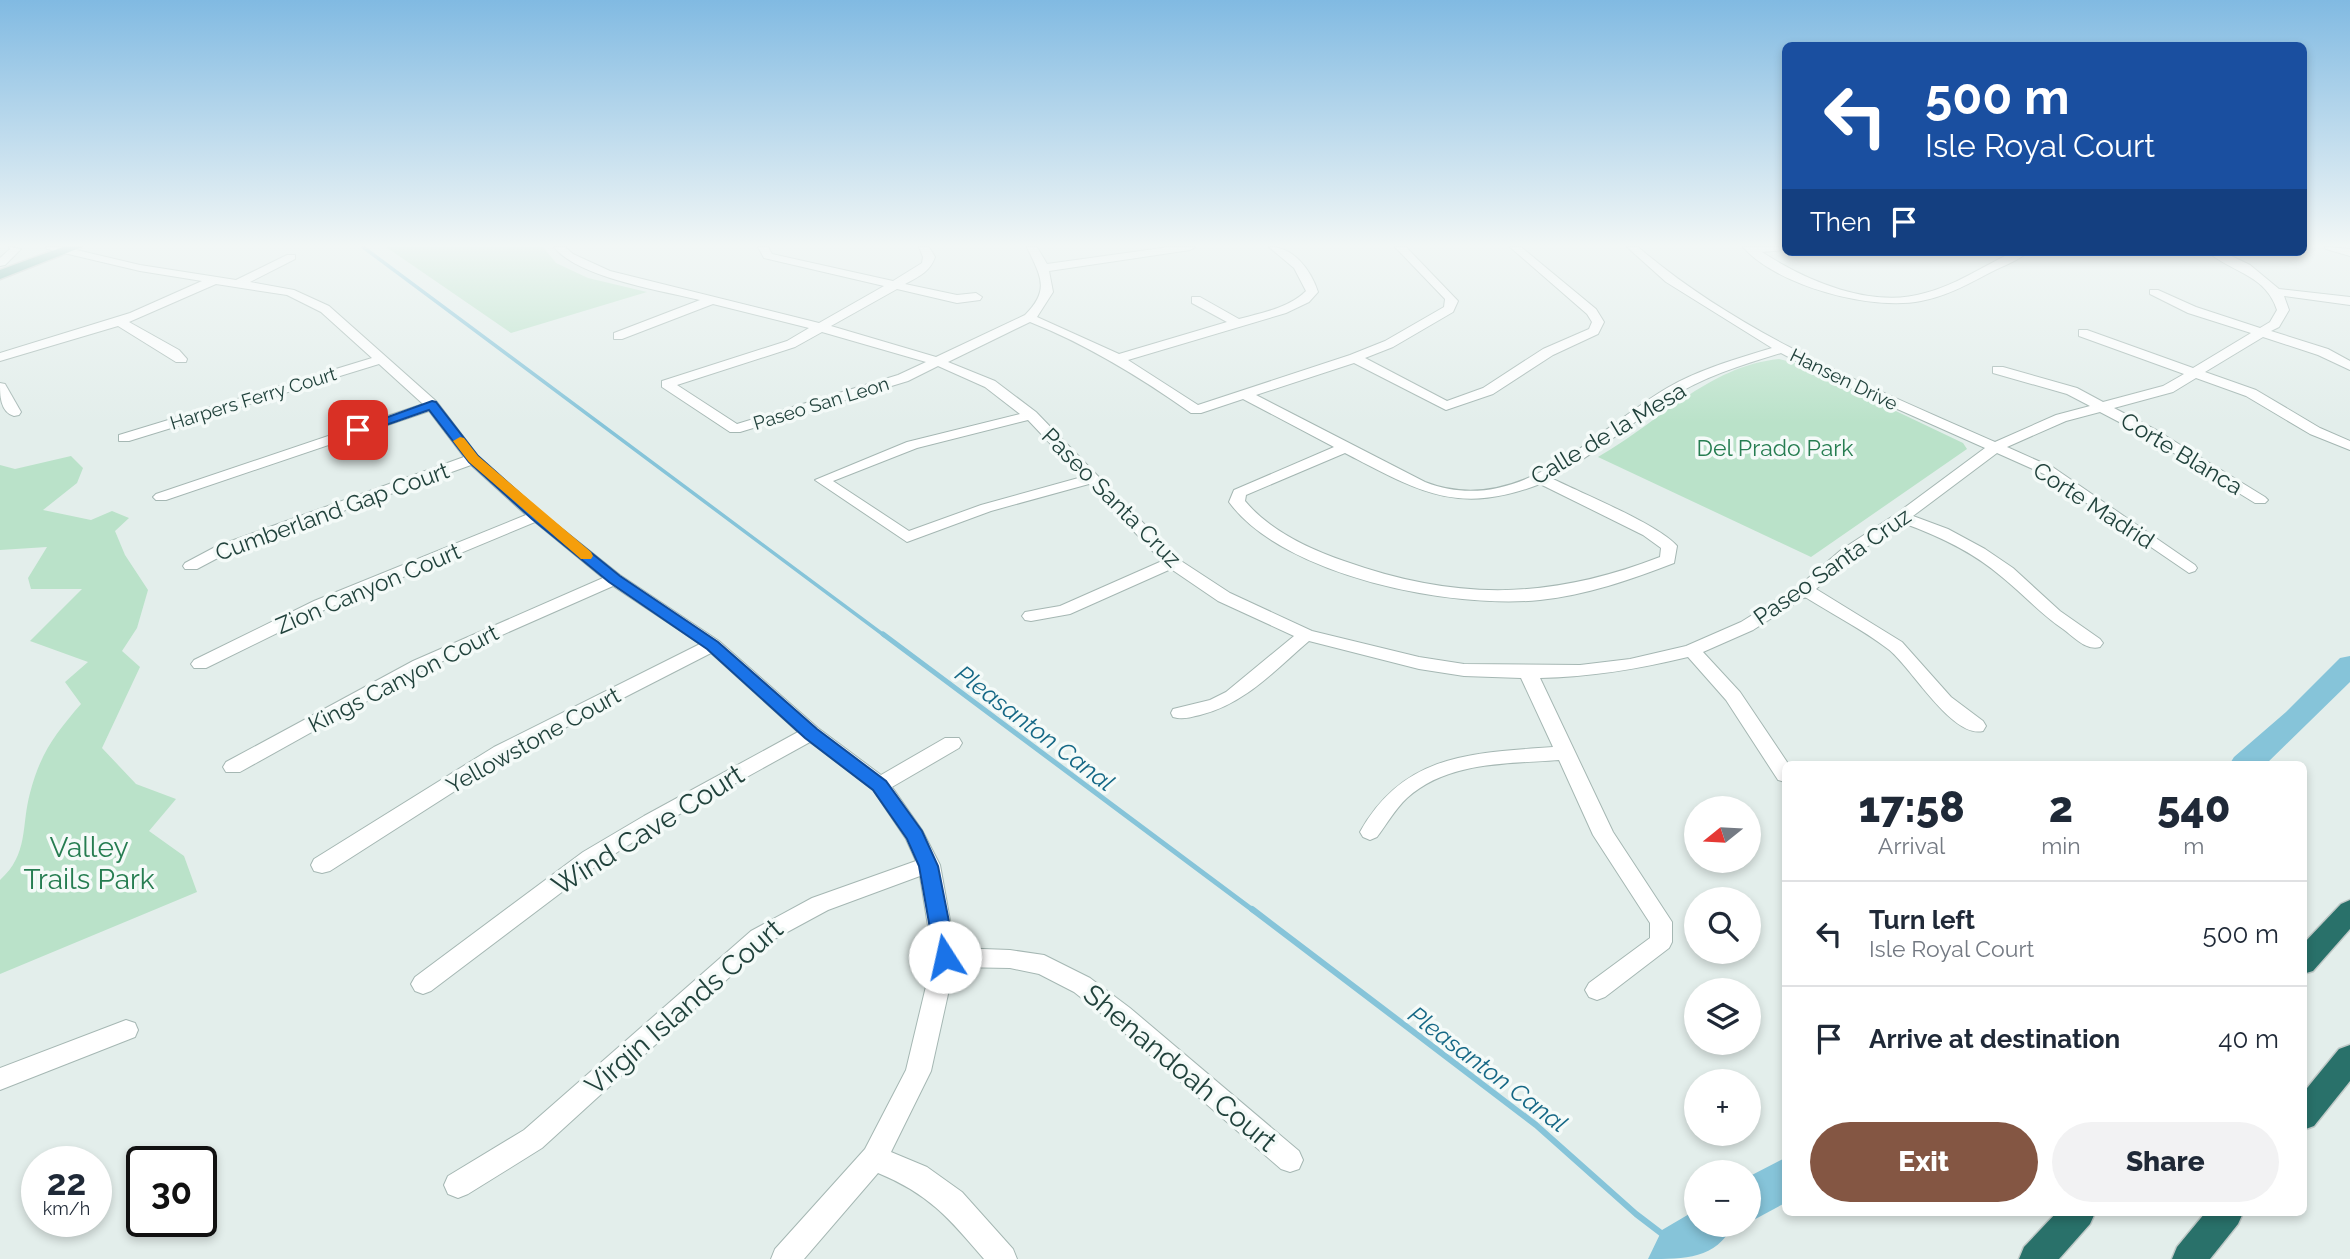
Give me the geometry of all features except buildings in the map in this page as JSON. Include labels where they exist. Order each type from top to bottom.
[{"type":"highway","points":[[2307,959],[2350,911]]},
{"type":"highway","points":[[2307,1111],[2350,1058]]},
{"type":"highway","points":[[2036,1259],[2075,1216]]},
{"type":"highway","points":[[2189,1259],[2224,1216]]},
{"type":"street","points":[[0,357],[121,323],[162,306]]},
{"type":"street","points":[[319,306],[432,405],[473,459],[537,516],[614,579],[713,645],[811,733],[880,786],[915,836],[929,866],[945,957],[918,1071],[874,1158],[785,1259]]},
{"type":"street","points":[[618,336],[697,306]]},
{"type":"street","name":"Paseo Santa Cruz","points":[[734,306],[862,338],[938,362],[990,384],[1031,415],[1172,562],[1224,597],[1306,635],[1419,663],[1464,670],[1528,672],[1580,671],[1617,666],[1692,650],[1747,626],[1805,590],[1847,553],[1902,517],[1996,447],[2061,418],[2168,389],[2275,324],[2283,310],[2282,306]]},
{"type":"street","points":[[820,328],[859,306]]},
{"type":"street","points":[[938,362],[1029,318],[1042,306]]},
{"type":"street","points":[[1206,306],[1237,323]]},
{"type":"street","points":[[1121,358],[1291,306]]},
{"type":"street","points":[[1029,318],[1055,327],[1121,358],[1196,411],[1356,358],[1389,344],[1452,306]]},
{"type":"street","points":[[1356,358],[1446,406],[1488,391],[1548,352],[1594,331],[1598,322],[1585,306]]},
{"type":"street","name":"Hansen Drive","points":[[1711,306],[1781,349],[1931,420],[1996,447]]},
{"type":"street","points":[[1865,306],[1867,311]]},
{"type":"street","points":[[2183,306],[2323,352],[2350,366]]},
{"type":"street","points":[[121,323],[181,359]]},
{"type":"street","name":"Paseo San Leon","points":[[820,328],[791,344],[667,384],[735,429],[902,377],[938,362]]},
{"type":"street","points":[[2083,334],[2251,393],[2315,431],[2350,446]]},
{"type":"street","name":"Calle de la Mesa","points":[[1244,394],[1344,448],[1427,488],[1447,494],[1494,494],[1539,478],[1606,439],[1663,396],[1723,368],[1781,349]]},
{"type":"street","name":"Harpers Ferry Court","points":[[124,438],[382,359]]},
{"type":"street","name":"Corte Blanca","points":[[1998,370],[2060,387],[2103,407],[2260,500]]},
{"type":"street","points":[[0,387],[14,412]]},
{"type":"street","points":[[162,497],[432,405]]},
{"type":"street","points":[[1031,415],[912,445],[822,480],[907,537],[986,508],[1093,478]]},
{"type":"street","name":"Corte Madrid","points":[[1996,447],[2049,471],[2189,568]]},
{"type":"street","points":[[1344,448],[1239,493],[1237,502],[1286,542],[1317,556],[1368,577],[1464,596],[1558,594],[1611,583],[1668,560],[1669,547],[1649,532],[1539,478]]},
{"type":"street","name":"Cumberland Gap Court","points":[[191,566],[223,549],[473,459]]},
{"type":"street","name":"Zion Canyon Court","points":[[200,664],[320,605],[537,516]]},
{"type":"street","points":[[1902,517],[1942,532],[1979,552],[2007,572],[2054,615],[2094,643]]},
{"type":"street","points":[[1031,616],[1064,610],[1172,562]]},
{"type":"street","name":"Kings Canyon Court","points":[[233,766],[419,665],[614,579]]},
{"type":"street","points":[[1805,590],[1896,646],[1944,701],[1976,726]]},
{"type":"street","points":[[1181,713],[1215,705],[1233,696],[1306,635]]},
{"type":"street","name":"Yellowstone Court","points":[[322,865],[501,752],[713,645]]},
{"type":"street","points":[[1692,650],[1732,696],[1782,771]]},
{"type":"street","points":[[1528,672],[1604,835],[1661,922],[1661,942],[1597,990]]},
{"type":"street","name":"Wind Cave Court","points":[[423,984],[592,858],[651,821],[811,733]]},
{"type":"street","points":[[880,786],[952,743]]},
{"type":"street","points":[[1370,832],[1399,794],[1427,773],[1462,762],[1566,753]]},
{"type":"street","name":"Virgin Islands Court","points":[[458,1185],[533,1139],[759,937],[792,915],[843,893],[929,866]]},
{"type":"street","name":"Shenandoah Court","points":[[945,957],[1010,959],[1044,965],[1082,985],[1121,1015],[1290,1160]]},
{"type":"street","points":[[0,1079],[126,1030]]},
{"type":"street","points":[[874,1158],[918,1176],[952,1201],[1003,1259]]},
{"type":"green space","points":[[471,306],[601,306],[511,333]]},
{"type":"green space","name":"Del Prado Park","points":[[1779,359],[1795,363],[1963,443],[1967,449],[1811,557],[1598,457],[1706,384],[1753,364]]},
{"type":"green space","name":"Valley Trails Park","points":[[71,456],[83,468],[77,483],[43,510],[91,520],[112,511],[129,518],[115,531],[125,555],[148,590],[137,628],[122,651],[140,667],[102,748],[136,784],[176,799],[149,831],[184,856],[197,892],[0,974],[0,880],[16,860],[20,850],[30,793],[44,756],[56,735],[81,704],[65,682],[88,662],[30,641],[82,589],[31,589],[28,578],[47,547],[0,550],[0,465],[15,469]]},
{"type":"waterway","name":"Pleasanton Canal","points":[[442,306],[885,636]]},
{"type":"waterway","name":"Pleasanton Canal","points":[[883,634],[1254,911]]},
{"type":"waterway","points":[[2250,761],[2297,719],[2350,665]]},
{"type":"waterway","name":"Pleasanton Canal","points":[[1252,909],[1536,1125],[1636,1214],[1678,1246]]},
{"type":"waterway","points":[[1761,1194],[1782,1180]]},
{"type":"waterway","points":[[1671,1259],[1678,1246],[1692,1237]]},
{"type":"slow traffic","points":[[460,441],[473,459],[586,556]]},
{"type":"route","points":[[358,430],[432,405],[473,459],[537,516],[614,579],[713,645],[811,733],[880,786],[915,836],[929,866],[945,957]]}]
